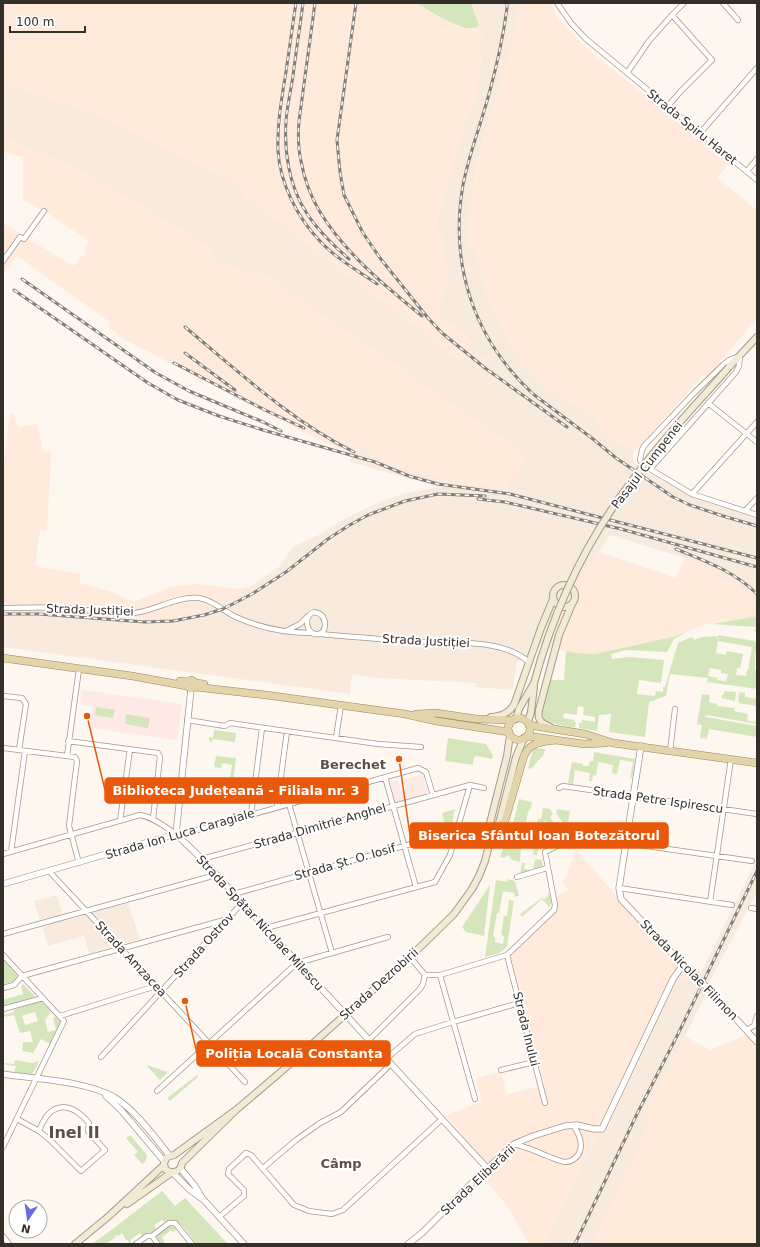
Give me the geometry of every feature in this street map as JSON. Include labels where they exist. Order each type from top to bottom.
[{"type":"main road","name":"Pasajul Cumpenei","points":[[534,683],[546,640],[556,615],[594,537],[616,502],[678,425],[757,337]]},
{"type":"main road","points":[[476,719],[499,716],[510,711],[516,701],[552,599],[554,589],[560,585],[566,585],[572,588],[575,598],[559,635],[538,713],[538,718],[543,724],[557,730]]},
{"type":"main road","points":[[552,599],[556,605],[560,607],[566,607],[572,604]]},
{"type":"main road","points":[[3,658],[405,714],[436,721],[510,733],[517,739],[526,737],[584,744],[613,743],[757,763]]},
{"type":"main road","points":[[524,700],[526,673]]},
{"type":"main road","points":[[132,676],[258,694]]},
{"type":"main road","points":[[168,680],[192,678],[217,687]]},
{"type":"main road","points":[[510,733],[509,726],[534,683]]},
{"type":"main road","points":[[526,737],[530,730],[529,724],[534,683]]},
{"type":"main road","points":[[531,712],[542,696]]},
{"type":"main road","points":[[405,714],[436,713],[476,719],[522,719],[529,724],[585,734],[613,743]]},
{"type":"main road","name":"Strada Dezrobirii","points":[[109,1216],[177,1171],[181,1165],[236,1110],[346,1015],[410,957],[449,919],[472,889],[485,861],[491,837],[490,823],[507,756],[510,733]]},
{"type":"main road","name":"Strada Dezrobirii","points":[[491,837],[498,827],[516,757],[526,737]]},
{"type":"main road","points":[[498,827],[505,821],[526,751],[535,744],[556,740]]},
{"type":"main road","name":"Strada Dezrobirii","points":[[75,1244],[109,1216],[172,1155],[236,1110]]},
{"type":"main road","points":[[172,1155],[179,1157],[181,1165]]},
{"type":"main road","points":[[164,1163],[165,1169],[172,1173]]},
{"type":"street","name":"Strada Spiru Haret","points":[[557,3],[571,23],[586,39],[757,180]]},
{"type":"street","points":[[628,74],[649,41],[684,3]]},
{"type":"street","points":[[723,3],[738,20]]},
{"type":"street","points":[[668,106],[712,60],[672,15]]},
{"type":"street","points":[[700,133],[757,68]]},
{"type":"street","points":[[747,171],[757,159]]},
{"type":"street","points":[[3,261],[20,237],[24,239],[44,211]]},
{"type":"street","points":[[650,469],[736,372],[739,366],[740,356],[729,360],[695,392],[644,446],[640,460],[650,469],[692,494],[757,515]]},
{"type":"street","points":[[708,403],[757,442]]},
{"type":"street","points":[[692,494],[757,422]]},
{"type":"street","points":[[745,511],[757,498]]},
{"type":"street","name":"Strada Justiției","points":[[3,608],[59,608],[124,613],[135,612],[188,598],[196,598],[213,603],[234,616],[258,626],[274,630],[313,634]]},
{"type":"street","points":[[286,631],[300,624],[309,615],[311,613],[317,612],[323,616],[325,620],[325,628],[323,632],[320,634],[313,634],[308,626],[307,620],[309,615]]},
{"type":"street","name":"Strada Justiției","points":[[320,634],[424,642],[473,643],[510,651],[529,662]]},
{"type":"street","points":[[67,756],[79,669]]},
{"type":"street","points":[[3,854],[140,815],[153,819],[176,834],[191,685]]},
{"type":"street","points":[[3,696],[22,698],[26,704],[19,750]]},
{"type":"street","points":[[336,738],[341,705]]},
{"type":"street","points":[[670,751],[675,709]]},
{"type":"street","points":[[187,720],[225,726],[230,723],[378,744],[421,747]]},
{"type":"street","points":[[251,814],[262,728]]},
{"type":"street","points":[[277,807],[287,731]]},
{"type":"street","points":[[68,741],[158,753],[160,757],[153,819]]},
{"type":"street","points":[[641,746],[619,888],[732,905]]},
{"type":"street","points":[[3,748],[75,757],[77,761],[69,826],[79,863]]},
{"type":"street","points":[[120,821],[130,749]]},
{"type":"street","points":[[11,852],[25,751]]},
{"type":"street","points":[[710,902],[731,759]]},
{"type":"street","name":"Strada Ion Luca Caragiale","points":[[3,884],[176,834],[190,832],[418,768],[426,772],[433,795]]},
{"type":"street","points":[[385,777],[416,887]]},
{"type":"street","points":[[266,928],[435,882],[450,855],[470,784],[484,788]]},
{"type":"street","name":"Strada Dimitrie Anghel","points":[[202,859],[470,784]]},
{"type":"street","name":"Strada Petre Ispirescu","points":[[559,788],[563,786],[757,814]]},
{"type":"street","points":[[290,804],[332,953]]},
{"type":"street","name":"Strada Șt. O. Iosif","points":[[234,894],[457,831]]},
{"type":"street","name":"Strada Spătar Nicolae Milescu","points":[[176,834],[202,859],[487,1168]]},
{"type":"street","points":[[425,975],[440,975],[507,955],[554,910],[555,905],[544,852],[576,836],[752,861]]},
{"type":"street","points":[[517,877],[547,868]]},
{"type":"street","name":"Strada Amzacea","points":[[49,871],[87,910],[245,1082]]},
{"type":"street","points":[[3,934],[216,875]]},
{"type":"street","name":"Strada Nicolae Filimon","points":[[619,888],[621,899],[682,965],[709,989],[757,1042]]},
{"type":"street","name":"Strada Ostrov","points":[[101,1057],[242,903]]},
{"type":"street","points":[[751,908],[757,909]]},
{"type":"street","points":[[3,988],[14,985],[22,976],[228,919]]},
{"type":"street","points":[[157,1091],[298,963],[388,937]]},
{"type":"street","points":[[3,955],[64,1021],[3,1147]]},
{"type":"street","name":"Strada Inului","points":[[507,955],[545,1103]]},
{"type":"street","points":[[410,957],[425,975]]},
{"type":"street","name":"Strada Eliberării","points":[[408,1244],[422,1233],[487,1168],[514,1144],[546,1131],[573,1125],[602,1129],[673,979],[682,965]]},
{"type":"street","points":[[369,1040],[420,989],[425,975]]},
{"type":"street","points":[[440,975],[475,1099]]},
{"type":"street","points":[[60,1016],[156,986]]},
{"type":"street","points":[[3,1009],[43,998]]},
{"type":"street","points":[[386,1059],[414,1034],[519,1003]]},
{"type":"street","points":[[746,1030],[754,1026],[757,1016]]},
{"type":"street","points":[[501,1070],[534,1062]]},
{"type":"street","points":[[263,1168],[306,1133],[341,1112],[391,1064]]},
{"type":"street","points":[[3,1074],[91,1088],[110,1095],[126,1106],[172,1155]]},
{"type":"street","points":[[91,1088],[105,1095],[121,1110],[164,1163]]},
{"type":"street","points":[[17,1118],[39,1131],[81,1171],[105,1150],[88,1131],[89,1123],[79,1113],[70,1108],[62,1107],[53,1110],[42,1123],[39,1131]]},
{"type":"street","points":[[218,1217],[244,1196],[244,1190],[228,1174],[229,1169],[246,1153],[251,1155],[263,1168],[294,1205],[309,1211],[332,1214],[343,1210],[442,1119]]},
{"type":"street","points":[[514,1144],[566,1162],[572,1160],[580,1152],[580,1138],[573,1125]]},
{"type":"street","points":[[181,1165],[202,1198],[244,1244]]},
{"type":"street","points":[[172,1173],[190,1190],[202,1198]]},
{"type":"street","points":[[136,1244],[147,1236],[152,1236],[169,1223],[175,1223],[192,1244]]},
{"type":"street","points":[[3,1236],[9,1244]]},
{"type":"street","points":[[152,1236],[158,1244]]},
{"type":"shaded area","points":[[3,3],[417,3],[457,25],[468,28],[482,26],[480,69],[473,107],[468,112],[433,232],[442,233],[443,249],[448,276],[438,315],[471,342],[468,348],[487,360],[480,369],[444,348],[245,196],[235,181],[95,114],[3,82]]},
{"type":"shaded area","points":[[471,3],[518,3],[518,14],[511,48],[489,119],[478,162],[472,191],[469,223],[470,250],[476,250],[490,305],[503,329],[501,330],[521,360],[557,395],[599,421],[597,425],[633,453],[633,461],[650,474],[692,497],[757,518],[757,606],[739,587],[714,576],[705,564],[610,535],[580,582],[573,579],[545,647],[533,645],[528,654],[517,663],[513,689],[511,690],[476,687],[476,683],[378,678],[352,674],[350,694],[3,647],[3,611],[48,611],[129,619],[250,587],[280,566],[293,547],[317,536],[332,526],[368,507],[402,494],[438,487],[350,462],[357,444],[376,458],[423,474],[462,482],[507,487],[267,276],[227,267],[208,256],[213,249],[84,173],[25,146],[3,139],[3,82],[95,114],[235,181],[245,196],[444,348],[458,358],[460,356],[480,369],[487,360],[468,348],[471,341],[438,315],[448,276],[443,249],[442,233],[433,233],[468,112],[473,107],[480,69],[482,26],[479,26]]},
{"type":"shaded area","points":[[518,3],[551,3],[556,16],[585,47],[729,162],[717,178],[757,210],[757,319],[720,361],[722,363],[706,377],[703,375],[633,453],[597,425],[599,421],[557,395],[521,360],[501,330],[503,328],[490,305],[476,250],[470,250],[469,223],[472,191],[489,119],[511,48],[518,14]]},
{"type":"shaded area","points":[[3,139],[25,146],[84,173],[213,249],[208,256],[227,267],[267,276],[528,456],[507,487],[462,482],[423,474],[376,458],[358,445],[354,454],[323,442],[124,339],[108,327],[110,322],[17,256],[3,275],[3,223],[73,266],[86,252],[84,250],[89,241],[49,214],[23,200],[23,157],[3,152]]},
{"type":"shaded area","points":[[10,414],[14,414],[18,428],[37,424],[43,451],[51,452],[47,531],[40,530],[35,566],[81,574],[79,583],[109,591],[134,602],[171,587],[197,584],[239,589],[250,587],[216,607],[202,612],[173,618],[144,620],[48,611],[3,611],[3,471]]},
{"type":"shaded area","points":[[599,552],[676,578],[685,558],[705,564],[715,570],[714,576],[739,587],[755,602],[757,606],[757,616],[707,624],[672,637],[595,654],[576,653],[545,647],[573,579],[580,582]]},
{"type":"shaded area","points":[[82,690],[182,704],[177,740],[90,728],[93,706],[80,704]]},
{"type":"shaded area","points":[[423,774],[428,794],[396,802],[390,782],[398,780],[401,791],[407,790],[404,779]]},
{"type":"shaded area","points":[[576,850],[688,976],[678,980],[605,1132],[596,1138],[544,1244],[529,1244],[509,1209],[480,1172],[488,1164],[446,1116],[482,1101],[476,1078],[501,1072],[507,1094],[545,1085],[508,953],[552,907],[558,895],[569,890],[563,883]]},
{"type":"shaded area","points":[[757,858],[757,892],[704,992],[706,994],[665,1078],[661,1077],[652,1121],[593,1241],[597,1244],[544,1244],[596,1138],[605,1132],[678,980],[688,976],[697,981]]},
{"type":"shaded area","points":[[57,895],[65,921],[128,903],[140,939],[89,954],[84,936],[48,946],[34,901]]},
{"type":"shaded area","points":[[757,1026],[757,1244],[597,1244],[593,1241],[652,1121],[650,1120],[646,1110],[661,1077],[665,1078],[685,1036],[710,1050],[755,1032]]},
{"type":"green space","points":[[417,3],[471,3],[479,26],[473,28],[462,27],[427,10]]},
{"type":"green space","points":[[757,616],[757,634],[755,632],[756,627],[712,624]]},
{"type":"green space","points":[[687,632],[674,639],[667,652],[627,650],[611,654],[612,659],[629,657],[664,660],[661,683],[639,680],[637,694],[655,696],[656,691],[663,692],[663,687],[665,687],[678,643],[692,637],[694,640],[702,637],[717,636],[718,641],[718,635],[755,641],[757,645],[757,653],[755,653],[755,670],[757,670],[757,689],[707,682],[708,678],[670,674],[666,696],[649,702],[645,737],[609,732],[611,714],[599,715],[597,731],[579,728],[579,723],[582,723],[582,720],[595,722],[595,717],[583,715],[584,707],[578,706],[577,715],[564,713],[563,718],[575,720],[575,728],[545,721],[542,714],[549,680],[564,680],[566,651],[595,654],[672,637]],"holes":[[[718,641],[752,647],[746,676],[736,675],[737,668],[740,668],[743,654],[727,651],[726,655],[716,653]],[[710,668],[721,670],[721,673],[728,674],[726,681],[717,680],[717,678],[708,676]]]},
{"type":"green space","points":[[725,691],[736,692],[735,701],[721,698]]},
{"type":"green space","points":[[739,692],[745,693],[745,697],[757,699],[757,711],[756,706],[739,703]]},
{"type":"green space","points":[[702,694],[710,695],[709,702],[717,704],[717,706],[735,708],[734,711],[748,714],[747,721],[756,722],[757,720],[757,724],[706,715],[706,717],[757,726],[757,737],[709,729],[707,739],[700,738],[702,725],[697,724]]},
{"type":"green space","points":[[96,707],[115,710],[113,718],[95,715]]},
{"type":"green space","points":[[126,714],[150,718],[148,728],[125,724]]},
{"type":"green space","points":[[214,730],[236,733],[235,742],[213,739],[212,742],[209,741],[209,737],[213,738]]},
{"type":"green space","points":[[448,738],[486,744],[493,755],[492,759],[477,756],[474,757],[473,765],[445,761]]},
{"type":"green space","points":[[535,748],[545,749],[544,754],[531,769],[528,768]]},
{"type":"green space","points":[[594,752],[635,759],[632,778],[630,778],[633,762],[620,760],[617,774],[612,773],[613,765],[598,762],[596,776],[593,775],[592,781],[589,781],[590,773],[575,770],[573,784],[568,783],[572,762],[583,764],[583,766],[589,766],[590,761],[593,761]]},
{"type":"green space","points":[[216,756],[236,758],[231,799],[211,798],[213,786],[218,786],[217,794],[227,795],[232,765],[222,763],[221,768],[214,767]]},
{"type":"green space","points":[[519,799],[532,802],[531,808],[528,812],[521,848],[520,862],[512,860],[508,855],[504,858],[500,857],[515,817]]},
{"type":"green space","points":[[543,808],[550,809],[553,814],[550,817],[555,825],[550,828],[545,820],[537,855],[533,854],[534,849],[531,848],[538,819],[541,819]]},
{"type":"green space","points":[[455,809],[451,828],[446,829],[442,813]]},
{"type":"green space","points":[[557,809],[570,811],[567,829],[556,813]]},
{"type":"green space","points":[[535,859],[542,860],[543,867],[520,874],[522,863],[525,863],[524,869],[533,870]]},
{"type":"green space","points":[[508,879],[515,881],[519,896],[514,897],[515,893],[503,891],[493,936],[495,937],[495,942],[503,944],[504,936],[501,935],[504,916],[507,916],[509,900],[514,901],[507,946],[505,949],[494,955],[485,957],[496,880],[507,882]]},
{"type":"green space","points":[[490,885],[484,936],[466,932],[462,927]]},
{"type":"green space","points":[[549,893],[551,902],[549,907],[542,899],[522,917],[520,914],[542,898],[544,899]]},
{"type":"green space","points":[[3,959],[18,978],[15,981],[5,984],[3,982]]},
{"type":"green space","points":[[23,984],[35,996],[34,999],[3,1007],[3,1000],[23,994],[21,986]]},
{"type":"green space","points":[[41,1001],[51,1012],[45,1020],[48,1032],[56,1030],[53,1018],[58,1016],[62,1025],[50,1044],[41,1039],[33,1053],[22,1051],[23,1042],[33,1042],[30,1031],[20,1033],[14,1015],[3,1017],[3,1012],[5,1015],[14,1012],[13,1010]],"holes":[[[35,1012],[38,1021],[25,1025],[22,1016]]]},
{"type":"green space","points":[[15,1060],[32,1063],[39,1061],[32,1075],[14,1072],[16,1066],[3,1064],[14,1064]]},
{"type":"green space","points":[[146,1065],[168,1072],[160,1080]]},
{"type":"green space","points":[[197,1075],[198,1077],[170,1101],[167,1098]]},
{"type":"green space","points":[[130,1135],[147,1155],[146,1161],[142,1164],[134,1155],[138,1152],[126,1138]]},
{"type":"green space","points":[[162,1191],[175,1206],[185,1198],[228,1244],[197,1244],[183,1226],[174,1220],[164,1222],[162,1220],[154,1225],[156,1229],[150,1234],[147,1233],[142,1236],[140,1233],[130,1240],[132,1244],[126,1240],[122,1233],[115,1236],[115,1238],[105,1244],[92,1244],[110,1231]]},
{"type":"green space","points":[[171,1225],[177,1229],[173,1232],[171,1230],[162,1237],[165,1244],[162,1244],[156,1236]]},
{"type":"railway","points":[[296,3],[279,123],[278,151],[282,175],[291,199],[311,231],[325,246],[346,264],[377,284]]},
{"type":"railway","points":[[303,3],[286,121],[286,144],[289,168],[295,191],[310,219],[349,259]]},
{"type":"railway","points":[[315,3],[299,121],[299,151],[306,181],[320,212],[341,241],[380,281],[422,316]]},
{"type":"railway","points":[[356,3],[337,140],[344,195],[363,233],[380,258],[428,318],[442,333],[485,368],[567,427]]},
{"type":"railway","points":[[507,3],[504,30],[497,62],[463,185],[460,215],[460,244],[463,272],[481,325],[495,349],[512,373],[533,394],[616,458],[673,497],[690,505],[757,526]]},
{"type":"railway","points":[[22,279],[156,373],[189,391],[281,431]]},
{"type":"railway","points":[[14,290],[148,383],[178,400],[219,416],[375,462],[409,476],[438,484],[510,494],[757,558]]},
{"type":"railway","points":[[185,327],[245,378],[308,426],[354,452]]},
{"type":"railway","points":[[185,353],[235,390]]},
{"type":"railway","points":[[174,363],[265,410],[304,428]]},
{"type":"railway","points":[[3,614],[39,614],[144,622],[173,621],[204,615],[223,609],[252,594],[286,572],[328,539],[368,515],[405,501],[438,494],[485,496]]},
{"type":"railway","points":[[478,499],[505,502],[621,529],[757,567]]},
{"type":"railway","points":[[676,549],[708,562],[729,573],[757,594]]},
{"type":"railway","points":[[575,1244],[637,1114],[678,1034],[757,871]]},
{"type":"place","name":"Biblioteca Județeană - Filiala nr. 3","points":[[87,716]]},
{"type":"place","name":"Biserica Sfântul Ioan Botezătorul","points":[[399,759]]},
{"type":"place","name":"Poliția Locală Constanța","points":[[185,1001]]},
{"type":"district","name":"Berechet","points":[[353,764]]},
{"type":"district","name":"Inel II","points":[[74,1132]]},
{"type":"district","name":"Câmp","points":[[341,1163]]}]
